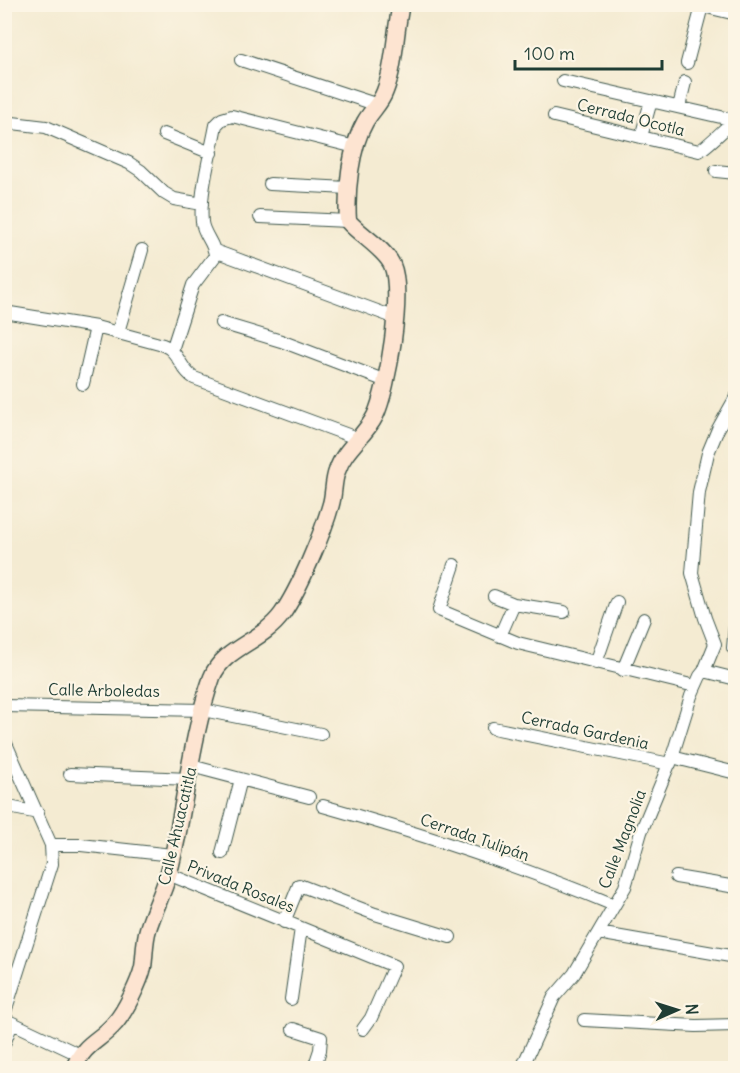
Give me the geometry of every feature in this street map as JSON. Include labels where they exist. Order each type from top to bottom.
[{"type":"street","points":[[348,221],[348,188],[356,147],[365,121],[378,105],[388,81],[401,4]]},
{"type":"street","points":[[687,63],[698,5],[735,14]]},
{"type":"street","points":[[241,60],[378,105]]},
{"type":"street","name":"Cerrada Ocotla","points":[[564,81],[735,120]]},
{"type":"street","points":[[679,107],[685,82]]},
{"type":"street","points":[[641,137],[651,100]]},
{"type":"street","points":[[356,147],[232,116],[222,119],[216,125],[202,204],[203,228],[215,251],[396,318]]},
{"type":"street","name":"Cerrada Ocotla","points":[[554,116],[699,151],[735,120]]},
{"type":"street","points":[[4,122],[46,127],[129,163],[174,199],[202,204]]},
{"type":"street","points":[[164,134],[211,153]]},
{"type":"street","points":[[716,171],[735,173]]},
{"type":"street","points":[[270,184],[348,188]]},
{"type":"street","points":[[4,312],[96,327],[163,345],[172,350],[185,371],[194,378],[359,439],[375,417],[386,381],[396,318],[395,279],[392,264],[387,256],[348,221],[260,217]]},
{"type":"street","points":[[118,332],[142,250]]},
{"type":"street","points":[[172,350],[193,285],[212,261],[215,251]]},
{"type":"street","points":[[221,323],[281,341],[386,381]]},
{"type":"street","points":[[83,384],[96,327]]},
{"type":"street","points":[[735,397],[708,453],[699,492],[692,573],[715,644],[734,648],[735,615]]},
{"type":"street","name":"Calle Ahuacatitla","points":[[77,1061],[116,1023],[130,998],[142,967],[147,930],[168,874],[203,710],[216,668],[227,655],[272,627],[285,608],[313,552],[328,514],[336,471],[346,453],[359,439]]},
{"type":"street","points":[[454,565],[439,610],[518,643],[695,686]]},
{"type":"street","points":[[494,596],[514,604],[564,612]]},
{"type":"street","points":[[596,663],[616,602]]},
{"type":"street","points":[[500,636],[514,604]]},
{"type":"street","points":[[623,670],[644,619]]},
{"type":"street","name":"Calle Magnolia","points":[[522,1068],[554,997],[574,974],[625,887],[641,832],[671,760],[695,686],[715,644]]},
{"type":"street","points":[[704,671],[735,679]]},
{"type":"street","name":"Calle Arboledas","points":[[4,705],[203,710],[321,734]]},
{"type":"street","name":"Cerrada Gardenia","points":[[493,728],[735,773]]},
{"type":"street","points":[[4,739],[51,845],[52,864],[7,1019],[4,1044]]},
{"type":"street","points":[[70,774],[190,772],[241,779],[309,797]]},
{"type":"street","points":[[222,853],[241,779]]},
{"type":"street","name":"Cerrada Tulipán","points":[[323,806],[398,827],[578,890],[614,905]]},
{"type":"street","points":[[4,807],[38,813]]},
{"type":"street","points":[[51,845],[81,845],[172,855]]},
{"type":"street","name":"Privada Rosales","points":[[168,874],[394,966],[371,1018],[363,1029]]},
{"type":"street","points":[[676,877],[735,887]]},
{"type":"street","points":[[285,921],[299,885],[375,914],[450,937]]},
{"type":"street","name":"Privada Rosales","points":[[291,999],[301,928]]},
{"type":"street","points":[[598,933],[735,957]]},
{"type":"street","points":[[7,1019],[77,1061]]},
{"type":"street","points":[[584,1020],[696,1026],[735,1025]]},
{"type":"street","points":[[293,1029],[321,1038],[314,1068]]}]
